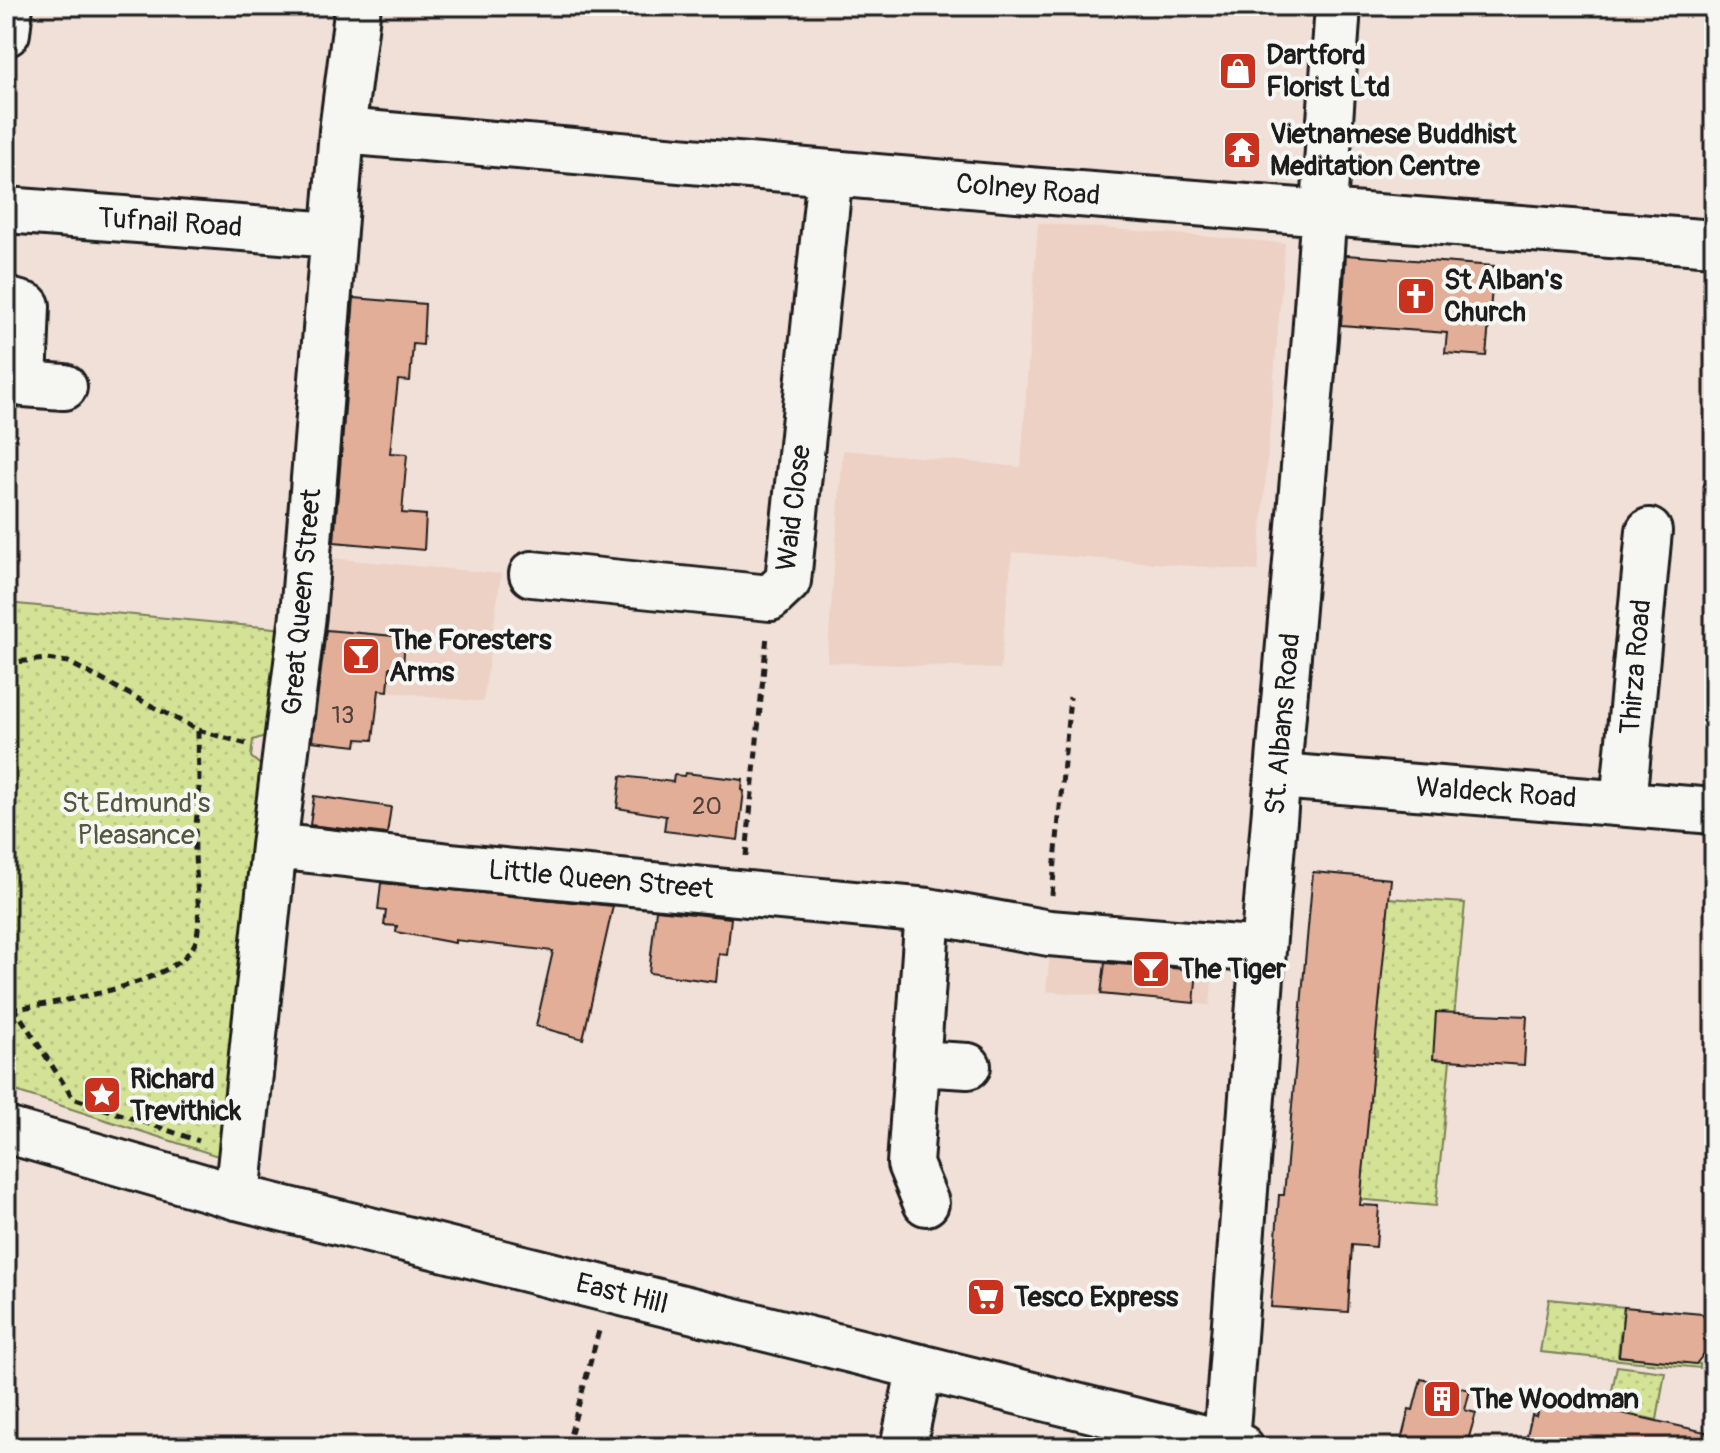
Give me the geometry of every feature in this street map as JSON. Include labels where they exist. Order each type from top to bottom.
[{"type":"street","points":[[7,33],[10,6]]},
{"type":"street","name":"Great Queen Street","points":[[237,1197],[274,846],[303,615],[342,131],[358,6]]},
{"type":"street","name":"St. Albans Road","points":[[1233,1445],[1263,950],[1314,353],[1338,6]]},
{"type":"street","name":"Colney Road","points":[[342,131],[1714,243]]},
{"type":"street","name":"Waid Close","points":[[532,574],[770,598],[788,581],[830,173]]},
{"type":"street","name":"Tufnail Road","points":[[6,210],[333,235]]},
{"type":"street","points":[[6,300],[27,306],[24,384],[64,387]]},
{"type":"street","name":"Thirza Road","points":[[1623,803],[1649,531]]},
{"type":"street","name":"Waldeck Road","points":[[1279,776],[1714,811]]},
{"type":"street","name":"Little Queen Street","points":[[274,846],[928,911],[1049,933],[1263,950]]},
{"type":"street","points":[[926,1203],[910,1164],[928,911]]},
{"type":"street","points":[[917,1063],[968,1066]]},
{"type":"street","name":"East Hill","points":[[6,1130],[237,1197],[1233,1445]]},
{"type":"street","points":[[903,1447],[920,1367]]},
{"type":"path","points":[[742,892],[770,598]]},
{"type":"path","points":[[6,663],[46,659],[68,662],[198,730],[254,747]]},
{"type":"path","points":[[1049,933],[1070,697]]},
{"type":"path","points":[[16,1009],[79,998],[126,985],[181,962],[196,943],[198,899],[194,850],[199,786],[198,730]]},
{"type":"path","points":[[6,995],[73,1098],[200,1142]]},
{"type":"path","points":[[567,1447],[609,1291]]},
{"type":"shaded area","points":[[1038,223],[1285,243],[1258,571],[1012,552],[1000,669],[827,662],[843,450],[1021,467]]},
{"type":"shaded area","points":[[330,558],[501,574],[483,702],[315,683]]},
{"type":"shaded area","points":[[1051,945],[1214,960],[1210,1005],[1046,991]]},
{"type":"green space","name":"St Edmund's Pleasance","points":[[6,603],[285,629],[274,733],[253,740],[251,757],[272,775],[224,1158],[6,1088]]},
{"type":"green space","points":[[1388,898],[1465,903],[1436,1206],[1355,1199],[1335,1053],[1377,1056],[1377,1048],[1370,1047],[1361,1001],[1379,1002],[1381,990],[1345,986]]},
{"type":"green space","points":[[1549,1299],[1624,1307],[1622,1322],[1652,1324],[1651,1338],[1620,1334],[1618,1356],[1700,1364],[1700,1368],[1540,1352]]},
{"type":"green space","points":[[1617,1366],[1665,1372],[1657,1420],[1643,1417],[1638,1437],[1608,1410]]},
{"type":"building","name":"St Alban's Church","points":[[1346,255],[1494,266],[1486,356],[1445,353],[1447,333],[1341,325]]},
{"type":"building","points":[[354,298],[425,304],[423,345],[413,344],[410,381],[398,380],[390,453],[407,454],[402,513],[426,515],[424,550],[334,542]]},
{"type":"building","points":[[326,630],[405,637],[403,667],[390,667],[388,691],[379,690],[373,740],[357,739],[356,746],[312,741]]},
{"type":"building","points":[[685,773],[743,780],[738,840],[664,831],[666,816],[617,808],[621,776],[673,782],[674,775],[684,776]]},
{"type":"building","points":[[314,796],[391,807],[387,834],[310,825]]},
{"type":"building","points":[[1313,872],[1391,879],[1360,1205],[1379,1206],[1376,1247],[1352,1245],[1348,1312],[1271,1307],[1279,1195],[1284,1195]]},
{"type":"building","points":[[381,883],[613,906],[583,1039],[536,1026],[553,951],[455,940],[455,943],[396,932],[397,926],[384,925],[386,911],[378,910]]},
{"type":"building","points":[[656,910],[731,918],[727,955],[719,954],[716,982],[649,973]]},
{"type":"building","name":"The Tiger","points":[[1105,963],[1197,970],[1194,1003],[1101,994]]},
{"type":"building","points":[[1436,1012],[1527,1016],[1524,1065],[1433,1059]]},
{"type":"building","points":[[1624,1307],[1702,1314],[1709,1324],[1707,1342],[1710,1346],[1696,1364],[1619,1356]]},
{"type":"building","name":"The Woodman","points":[[1421,1379],[1470,1390],[1465,1410],[1476,1413],[1466,1447],[1421,1447],[1401,1441]]},
{"type":"building","points":[[1542,1395],[1714,1434],[1714,1447],[1524,1447],[1532,1415],[1536,1416]]},
{"type":"place","name":"Dartford Florist Ltd","points":[[1238,71]]},
{"type":"place","name":"Vietnamese Buddhist Meditation Centre","points":[[1242,150]]},
{"type":"place","name":"St Alban's Church","points":[[1416,296]]},
{"type":"place","name":"The Foresters Arms","points":[[361,656]]},
{"type":"place","name":"The Tiger","points":[[1151,969]]},
{"type":"place","name":"Richard Trevithick","points":[[102,1095]]},
{"type":"place","name":"Tesco Express","points":[[986,1297]]},
{"type":"place","name":"The Woodman","points":[[1442,1399]]}]
